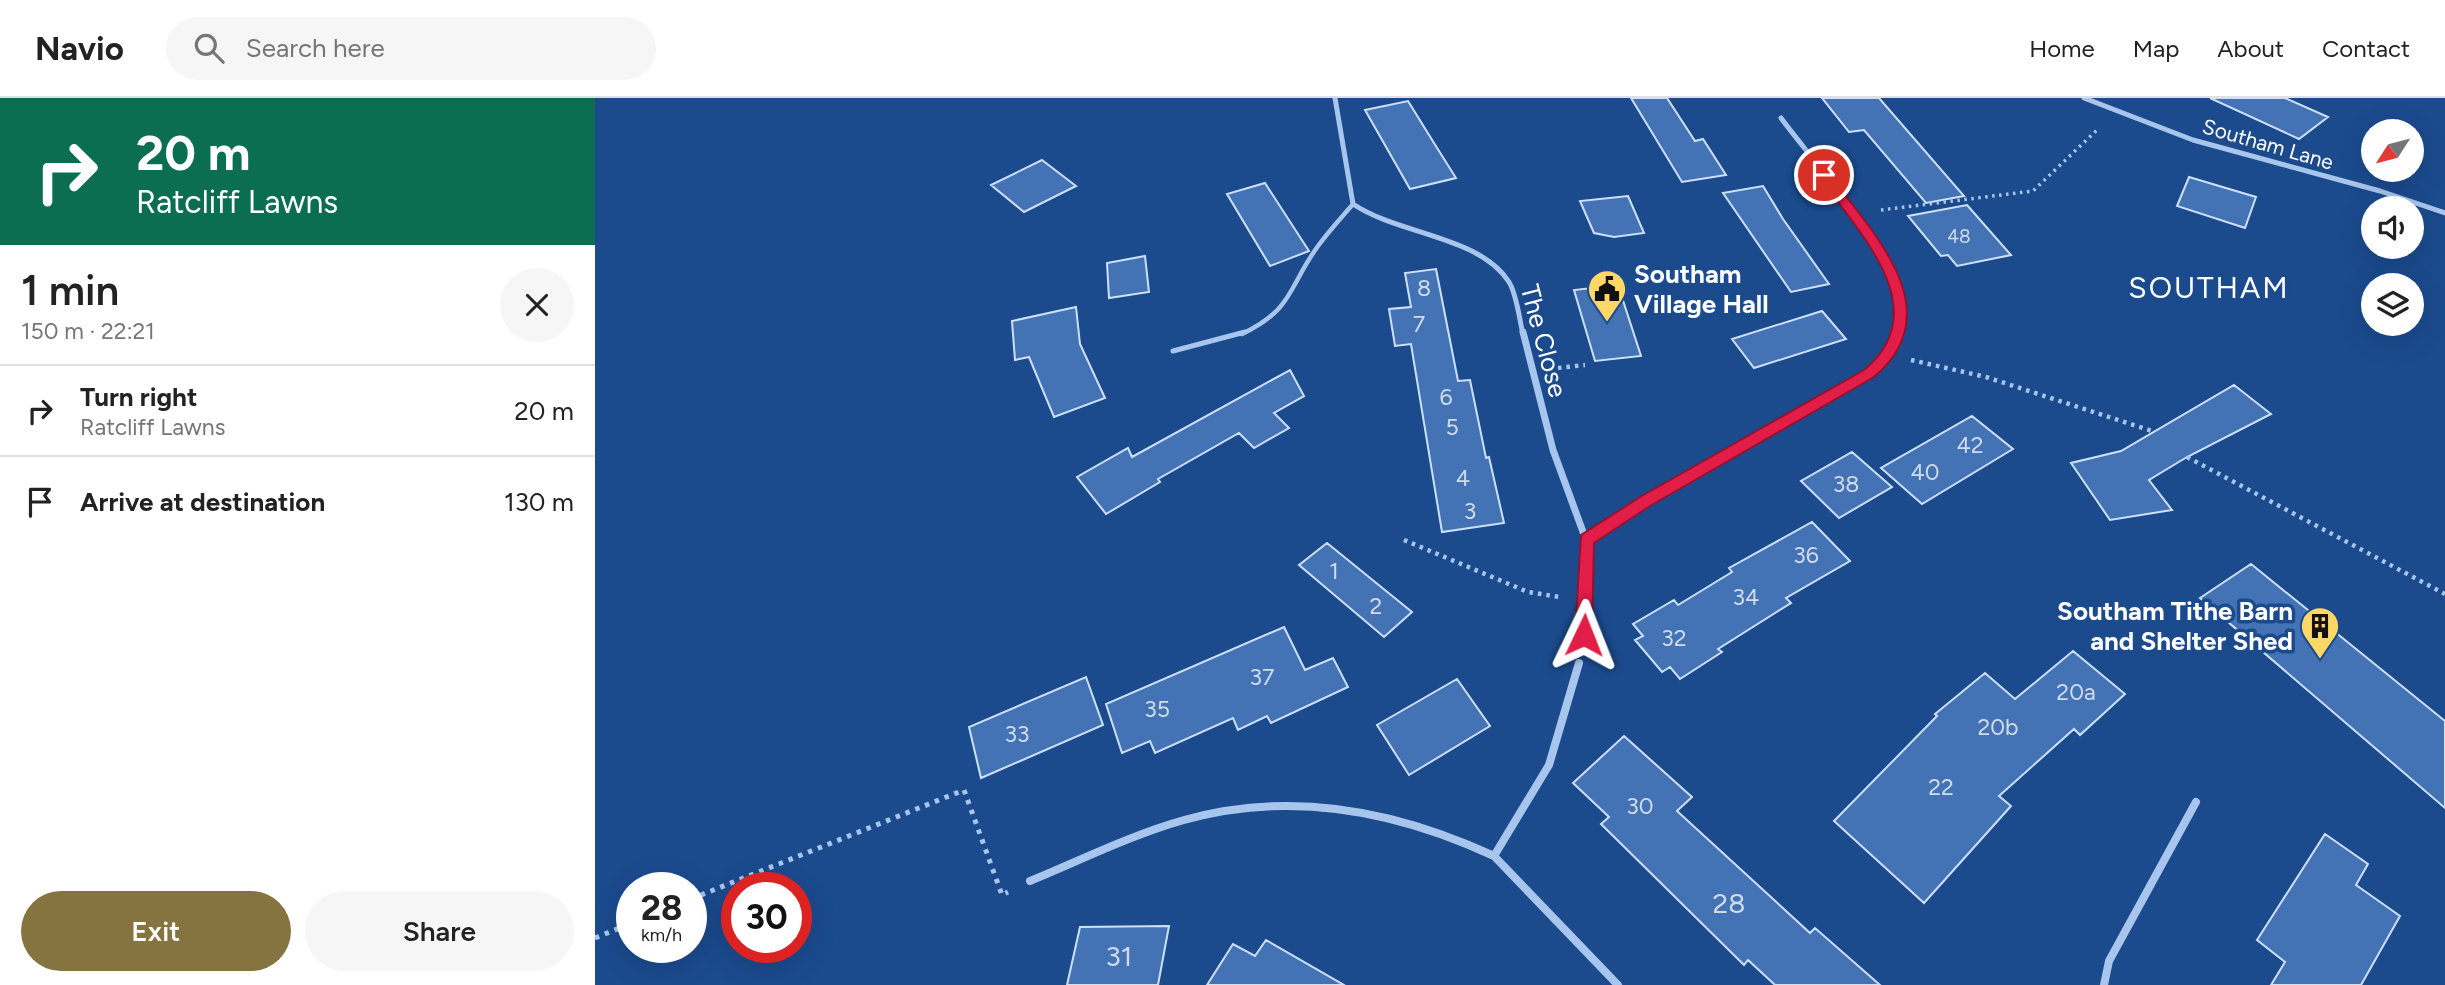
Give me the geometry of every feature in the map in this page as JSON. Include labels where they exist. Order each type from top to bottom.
[{"type":"street","points":[[1335,98],[1353,204]]},
{"type":"street","name":"Southam Lane","points":[[2084,98],[2204,144],[2380,191],[2445,213]]},
{"type":"street","points":[[1584,635],[1586,540],[1645,501],[1880,364],[1897,335],[1901,300],[1891,268],[1781,118]]},
{"type":"street","name":"The Close","points":[[1353,204],[1371,215],[1468,246],[1483,255],[1510,283],[1553,450],[1586,540]]},
{"type":"street","points":[[1494,856],[1549,765],[1579,663]]},
{"type":"street","points":[[2104,985],[2109,961],[2196,802]]},
{"type":"street","points":[[1030,881],[1185,820],[1273,805],[1319,804],[1409,819],[1453,834],[1494,856],[1618,985]]},
{"type":"lane","points":[[1173,351],[1235,337],[1268,321],[1286,303],[1317,247],[1353,204]]},
{"type":"path","points":[[1852,214],[2033,191],[2116,112]]},
{"type":"path","points":[[1937,367],[1986,377],[2155,432]]},
{"type":"path","points":[[2187,457],[2445,594]]},
{"type":"path","points":[[1404,540],[1528,592],[1585,601]]},
{"type":"path","points":[[707,893],[964,790],[1002,895],[1030,881]]},
{"type":"path","points":[[595,938],[616,929]]},
{"type":"building","points":[[1631,98],[1667,98],[1695,141],[1703,139],[1726,175],[1682,182]]},
{"type":"building","points":[[1822,98],[1879,98],[1964,196],[1926,203],[1864,130],[1849,132]]},
{"type":"building","points":[[2210,98],[2285,98],[2328,117],[2299,139]]},
{"type":"building","points":[[1408,101],[1456,178],[1410,189],[1365,110]]},
{"type":"building","points":[[1042,160],[1076,186],[1024,212],[991,185]]},
{"type":"building","points":[[2189,177],[2256,197],[2245,228],[2177,206]]},
{"type":"building","points":[[1265,183],[1309,251],[1270,266],[1227,194]]},
{"type":"building","points":[[1763,186],[1829,284],[1791,292],[1723,193]]},
{"type":"building","points":[[1628,196],[1644,233],[1614,237],[1594,233],[1580,201]]},
{"type":"building","points":[[1967,205],[2011,255],[1957,266],[1948,255],[1941,256],[1908,216]]},
{"type":"building","points":[[1145,256],[1149,292],[1109,298],[1107,263]]},
{"type":"building","points":[[1436,269],[1458,381],[1470,380],[1486,458],[1489,457],[1504,523],[1442,532],[1411,344],[1395,346],[1389,309],[1411,307],[1405,273]]},
{"type":"building","name":"Southam Village Hall","points":[[1618,285],[1641,356],[1595,361],[1574,290]]},
{"type":"building","points":[[1076,307],[1080,344],[1105,398],[1054,417],[1029,357],[1015,360],[1012,321]]},
{"type":"building","points":[[1822,311],[1846,339],[1754,368],[1732,339]]},
{"type":"building","points":[[1290,370],[1304,396],[1274,413],[1289,428],[1254,448],[1239,433],[1158,479],[1160,482],[1106,514],[1077,477],[1128,448],[1132,457]]},
{"type":"building","points":[[2234,385],[2271,414],[2187,457],[2149,480],[2172,510],[2110,520],[2071,463],[2121,451]]},
{"type":"building","points":[[1972,416],[2013,449],[1922,504],[1881,468]]},
{"type":"building","points":[[1852,452],[1892,487],[1839,518],[1801,481]]},
{"type":"building","points":[[1812,522],[1850,561],[1786,598],[1791,603],[1718,649],[1722,652],[1680,679],[1670,667],[1662,672],[1635,640],[1643,636],[1633,624],[1674,600],[1678,605],[1732,572],[1729,568]]},
{"type":"building","points":[[1327,543],[1412,612],[1384,637],[1299,565]]},
{"type":"building","name":"Southam Tithe Barn and Shelter Shed","points":[[2251,564],[2445,721],[2445,808],[2200,598]]},
{"type":"building","points":[[1284,627],[1305,670],[1333,658],[1348,687],[1271,723],[1267,716],[1238,730],[1233,718],[1155,753],[1150,741],[1122,753],[1106,704]]},
{"type":"building","points":[[2073,651],[2125,694],[2080,735],[2074,729],[1999,796],[2011,806],[1924,903],[1834,821],[1937,716],[1935,714],[1985,673],[2015,699]]},
{"type":"building","points":[[1086,677],[1103,725],[981,778],[969,727]]},
{"type":"building","points":[[1457,679],[1490,726],[1409,775],[1377,725]]},
{"type":"building","points":[[1624,736],[1692,797],[1677,811],[1810,933],[1815,928],[1880,985],[1775,985],[1748,960],[1744,965],[1601,824],[1609,817],[1573,783]]},
{"type":"building","points":[[2325,834],[2368,864],[2356,885],[2400,916],[2361,985],[2271,985],[2285,962],[2257,940]]},
{"type":"building","points":[[1169,926],[1158,985],[1067,985],[1080,927]]},
{"type":"building","points":[[1266,940],[1344,985],[1207,985],[1233,944],[1255,956]]},
{"type":"place","name":"Southam Village Hall","points":[[1607,323]]},
{"type":"place","name":"Southam Tithe Barn and Shelter Shed","points":[[2320,660]]},
{"type":"district","name":"SOUTHAM","points":[[2209,287]]},
{"type":"route","points":[[1584,635],[1586,540],[1645,501],[1869,373],[1888,353],[1902,316],[1898,284],[1891,268],[1824,175]]}]
